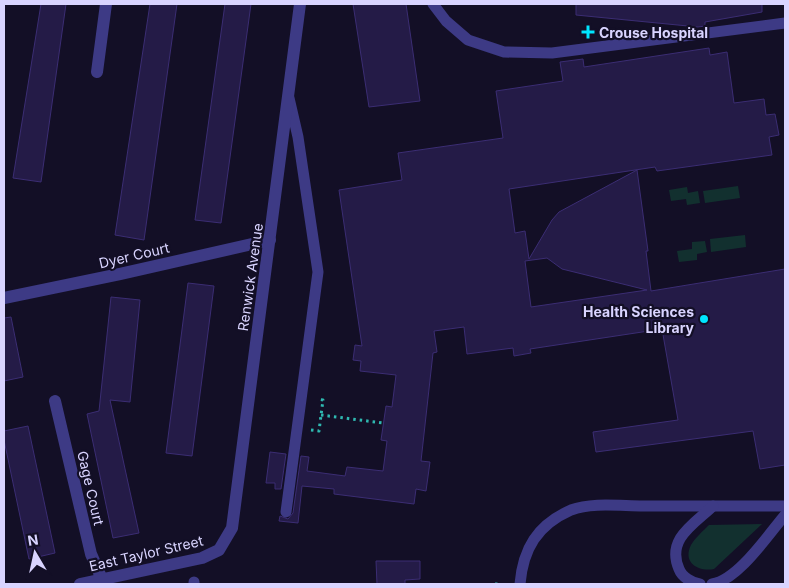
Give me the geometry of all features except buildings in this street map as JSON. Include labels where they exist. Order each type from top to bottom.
[{"type":"street","points":[[98,72],[106,4]]},
{"type":"street","name":"Renwick Avenue","points":[[219,550],[232,528],[300,4]]},
{"type":"street","name":"Dyer Court","points":[[4,298],[270,240]]},
{"type":"street","name":"Gage Court","points":[[55,401],[91,554],[102,582]]},
{"type":"street","name":"East Taylor Street","points":[[80,584],[102,582],[202,558],[219,550]]},
{"type":"lane","points":[[433,4],[446,21],[468,40],[504,52],[552,53],[785,23]]},
{"type":"lane","points":[[286,512],[318,272],[298,136],[289,98]]},
{"type":"lane","points":[[520,584],[522,562],[527,547],[534,537],[572,510],[608,506],[785,506]]},
{"type":"lane","points":[[696,584],[680,572],[675,552],[677,543],[687,528],[713,506]]},
{"type":"lane","points":[[712,584],[719,583],[734,573],[785,515]]},
{"type":"lane","points":[[684,584],[700,584]]},
{"type":"path","points":[[319,431],[323,400]]},
{"type":"path","points":[[321,415],[384,423]]},
{"type":"green space","points":[[738,186],[740,198],[705,203],[703,191]]},
{"type":"green space","points":[[687,187],[688,193],[698,191],[700,203],[687,205],[686,199],[671,201],[669,190]]},
{"type":"green space","points":[[745,235],[746,247],[711,252],[710,239]]},
{"type":"green space","points":[[705,241],[707,252],[697,254],[697,260],[679,262],[677,251],[692,249],[692,242]]},
{"type":"green space","points":[[762,524],[714,569],[703,569],[690,561],[689,551],[691,545],[709,525]]},
{"type":"place","name":"Crouse Hospital","points":[[588,32]]},
{"type":"place","name":"Health Sciences Library","points":[[704,319]]}]
